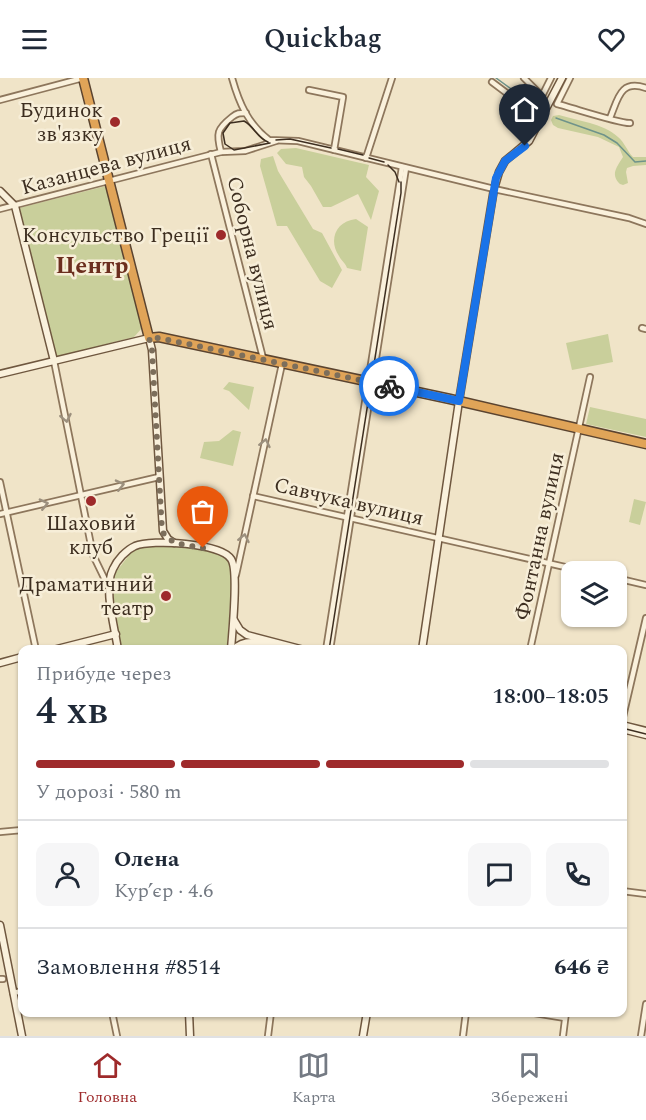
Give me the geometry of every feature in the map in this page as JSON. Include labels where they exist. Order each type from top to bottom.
[{"type":"highway","points":[[83,78],[149,338],[159,338],[370,382],[646,444]]},
{"type":"main road","points":[[423,645],[459,401],[494,189],[505,161],[529,141],[561,78]]},
{"type":"main road","points":[[0,191],[15,206],[54,361]]},
{"type":"main road","points":[[0,374],[149,338],[152,350],[162,531],[174,543]]},
{"type":"main road","points":[[151,543],[162,531]]},
{"type":"main road","points":[[117,645],[110,575],[120,558],[134,546],[174,543],[226,554],[234,565],[232,645]]},
{"type":"main road","points":[[233,614],[238,627],[247,636],[284,645]]},
{"type":"main road","points":[[73,645],[116,634]]},
{"type":"main road","points":[[239,645],[249,642],[262,645]]},
{"type":"main road","points":[[0,663],[18,658]]},
{"type":"main road","points":[[627,727],[646,733]]},
{"type":"main road","points":[[0,925],[18,1017]]},
{"type":"main road","points":[[18,1017],[22,1036]]},
{"type":"main road","points":[[189,1017],[190,1036]]},
{"type":"main road","points":[[363,1036],[366,1017]]},
{"type":"street","points":[[0,100],[83,78]]},
{"type":"street","points":[[232,78],[238,100],[269,142]]},
{"type":"street","points":[[366,158],[392,78]]},
{"type":"street","points":[[524,78],[542,96]]},
{"type":"street","points":[[533,114],[551,78]]},
{"type":"street","points":[[570,78],[557,104],[610,118],[622,124],[630,123]]},
{"type":"street","points":[[492,82],[541,119]]},
{"type":"street","points":[[610,118],[624,88],[631,85],[646,88]]},
{"type":"street","points":[[309,90],[343,97],[334,150]]},
{"type":"street","name":"Казанцева вулиця","points":[[221,152],[218,140],[219,131],[223,123],[235,114],[238,100]]},
{"type":"street","points":[[235,114],[246,113]]},
{"type":"street","name":"Казанцева вулиця","points":[[0,209],[211,154],[238,152],[269,142],[292,140],[494,189],[629,218],[646,224]]},
{"type":"street","name":"Соборна вулиця","points":[[211,154],[263,360]]},
{"type":"street","points":[[329,645],[404,168]]},
{"type":"street","points":[[54,361],[94,557],[110,592]]},
{"type":"street","points":[[234,581],[282,364]]},
{"type":"street","name":"Фонтанна вулиця","points":[[531,645],[590,377]]},
{"type":"street","points":[[0,514],[159,477]]},
{"type":"street","points":[[0,482],[35,645]]},
{"type":"street","name":"Савчука вулиця","points":[[253,496],[561,566]]},
{"type":"street","points":[[627,581],[646,585]]},
{"type":"street","points":[[627,703],[646,618]]},
{"type":"street","points":[[0,832],[18,830]]},
{"type":"street","points":[[627,892],[646,894]]},
{"type":"street","points":[[13,993],[18,992]]},
{"type":"street","points":[[641,1036],[646,1004]]},
{"type":"street","points":[[113,1017],[117,1036]]},
{"type":"street","points":[[268,1036],[270,1017]]},
{"type":"street","points":[[463,1036],[465,1017]]},
{"type":"street","points":[[563,1036],[566,1017]]},
{"type":"green space","points":[[559,115],[598,125],[612,132],[633,157],[646,157],[646,165],[627,168],[628,183],[620,184],[615,177],[617,167],[623,157],[619,147],[598,137],[558,128],[551,120],[553,116]]},
{"type":"green space","points":[[296,148],[369,165],[366,177],[379,191],[371,220],[358,194],[331,207],[323,207],[304,177],[302,167],[286,164],[277,153],[281,149]]},
{"type":"green space","points":[[273,156],[278,171],[313,229],[322,233],[342,270],[332,288],[320,281],[287,226],[277,226],[260,166],[261,159]]},
{"type":"green space","points":[[106,186],[142,328],[134,337],[56,357],[19,208]]},
{"type":"green space","points":[[356,219],[368,227],[361,271],[347,268],[334,244],[339,227],[343,223]]},
{"type":"green space","points":[[608,334],[613,362],[572,370],[566,343]]},
{"type":"green space","points":[[229,382],[254,387],[249,410],[229,391],[223,389]]},
{"type":"green space","points":[[590,407],[646,419],[646,437],[586,424]]},
{"type":"green space","points":[[233,430],[241,432],[233,466],[200,458],[204,442],[219,441]]},
{"type":"green space","points":[[634,499],[646,502],[640,525],[629,522]]},
{"type":"green space","points":[[175,545],[216,552],[229,560],[232,574],[227,645],[120,645],[113,581],[116,572],[133,550],[139,547]]},
{"type":"waterway","points":[[496,78],[525,99]]},
{"type":"waterway","points":[[556,118],[604,135],[617,143],[635,162],[646,161]]},
{"type":"tram line","points":[[268,142],[244,121],[230,123],[223,133],[225,144],[234,150],[270,143]]},
{"type":"tram line","points":[[276,140],[290,139],[331,148]]},
{"type":"tram line","points":[[338,149],[363,155]]},
{"type":"tram line","points":[[369,158],[384,162]]},
{"type":"tram line","points":[[388,165],[395,172],[399,182]]},
{"type":"tram line","points":[[330,645],[401,182]]},
{"type":"tram line","points":[[627,729],[646,734]]},
{"type":"way so far","points":[[203,548],[174,543],[162,531],[152,350],[149,338],[159,338],[389,386]]},
{"type":"place","name":"Будинок зв'язку","points":[[115,122]]},
{"type":"place","name":"Консульство Греції","points":[[221,235]]},
{"type":"place","name":"Шаховий клуб","points":[[91,501]]},
{"type":"place","name":"Драматичний театр","points":[[166,596]]},
{"type":"district","name":"Центр","points":[[92,265]]},
{"type":"route","points":[[389,386],[459,401],[496,178],[505,161],[525,146]]}]
